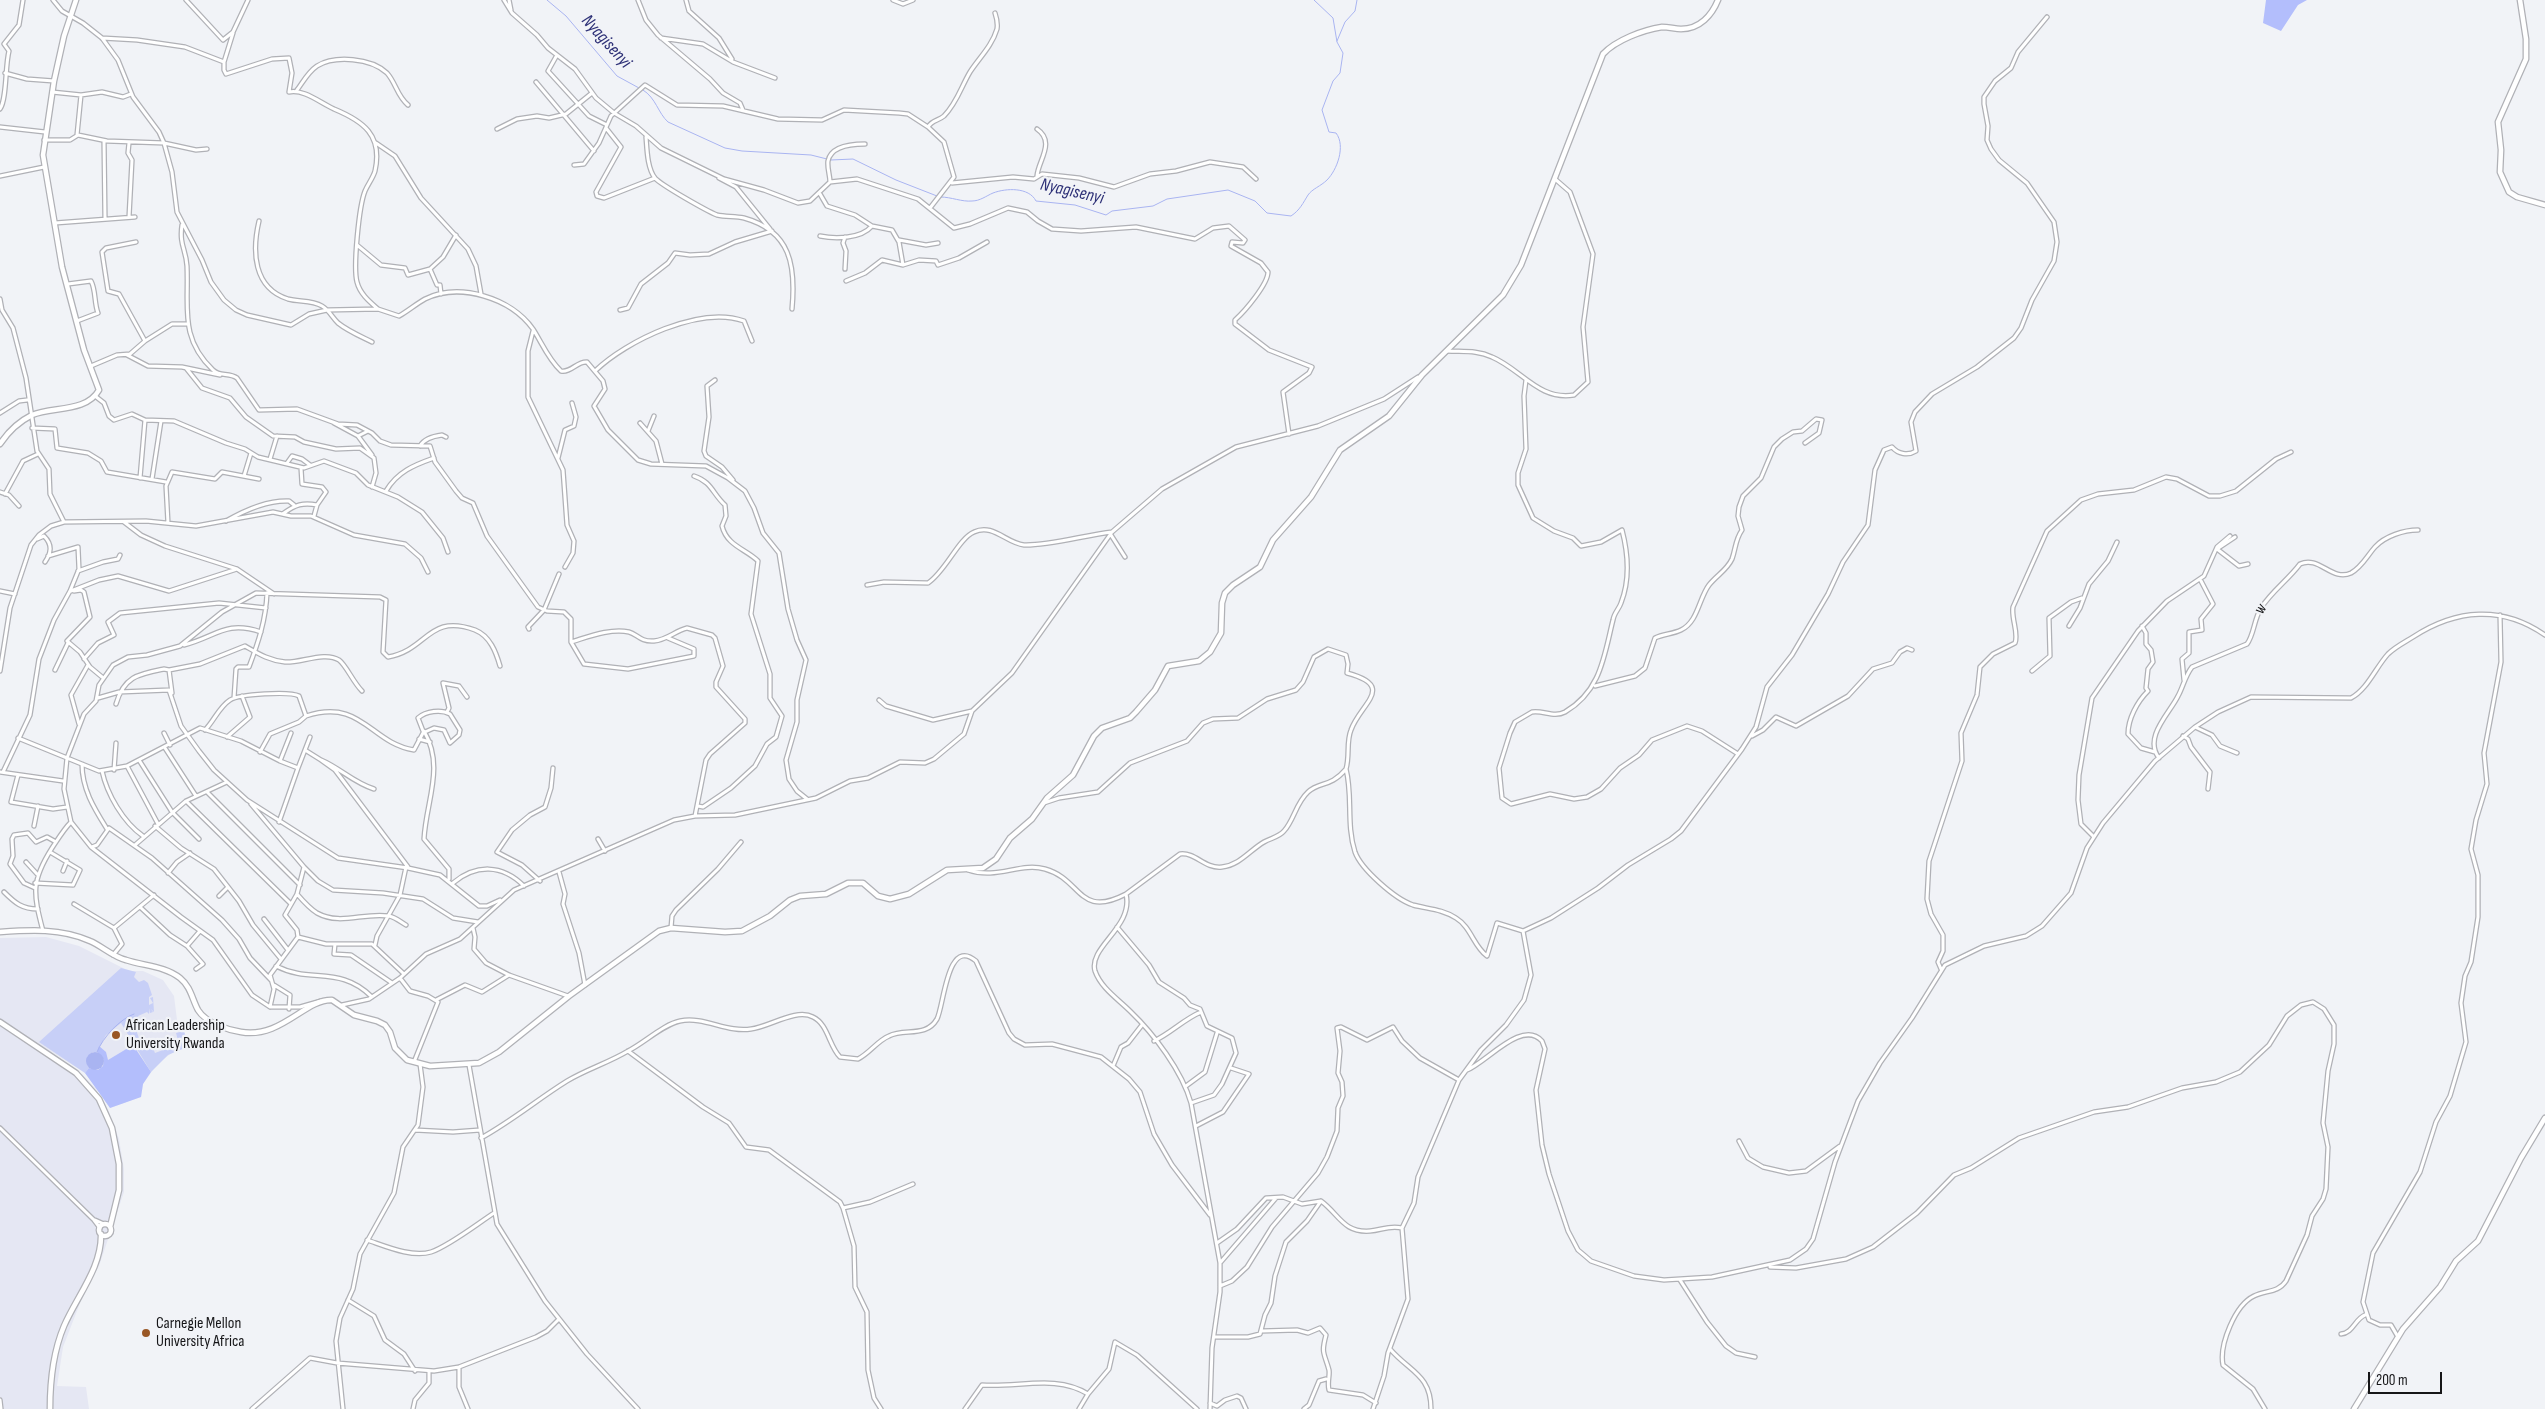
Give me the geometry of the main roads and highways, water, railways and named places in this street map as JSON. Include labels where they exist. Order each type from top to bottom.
[{"type":"main road","points":[[0,444],[14,427],[32,415],[75,406],[95,396],[99,390],[84,350],[68,284],[62,268],[44,167],[44,140],[54,81],[70,14],[76,0]]},
{"type":"main road","points":[[0,932],[43,931],[65,933],[79,937],[113,955],[168,970],[187,986],[198,1010],[204,1017],[240,1032],[256,1033],[271,1029],[323,1001],[332,1000],[342,1005],[354,1016],[382,1023],[390,1032],[398,1053],[414,1063],[469,1065],[494,1055],[652,934],[670,928],[725,932],[742,931],[753,927],[790,900],[800,896],[826,894],[848,883],[863,883],[878,896],[890,899],[909,894],[947,870],[979,869],[996,859],[1010,838],[1032,819],[1052,792],[1073,775],[1094,736],[1102,728],[1130,718],[1155,690],[1168,666],[1198,661],[1210,652],[1221,633],[1222,603],[1225,593],[1233,585],[1260,567],[1273,540],[1311,496],[1340,450],[1381,422],[1422,375],[1509,287],[1521,265],[1603,54],[1612,46],[1643,32],[1659,28],[1681,29],[1697,25],[1711,15],[1718,0]]},
{"type":"main road","points":[[2520,0],[2526,54],[2510,100],[2498,122],[2501,150],[2500,172],[2509,192],[2517,197],[2545,205]]},
{"type":"main road","points":[[0,1022],[76,1073],[99,1099],[112,1128],[120,1164],[119,1190],[112,1214],[111,1231],[101,1244]]},
{"type":"main road","points":[[2354,1409],[2403,1329],[2440,1287],[2456,1261],[2478,1242],[2521,1158],[2545,1118]]},
{"type":"main road","points":[[50,1409],[58,1345],[72,1309],[94,1268],[101,1244],[102,1228],[112,1214]]},
{"type":"main road","points":[[102,1228],[110,1227]]},
{"type":"main road","points":[[102,1228],[107,1236]]},
{"type":"waterway","name":"Nyagisenyi","points":[[547,0],[566,16],[617,76],[639,88]]},
{"type":"waterway","name":"Nyagisenyi","points":[[941,197],[975,201],[998,191],[1017,190],[1028,193],[1036,201],[1075,205],[1106,215],[1112,211],[1153,206],[1167,199],[1228,190],[1255,201],[1267,213],[1291,216],[1299,209],[1310,193],[1331,176],[1337,164],[1340,151],[1339,138],[1336,133],[1329,132],[1322,110],[1333,81],[1340,73],[1343,53],[1337,42],[1333,18],[1314,0]]},
{"type":"waterway","points":[[1337,41],[1345,22],[1355,11],[1357,0]]},
{"type":"waterway","name":"Nyagisenyi","points":[[643,90],[651,97],[668,122],[725,148],[742,151],[811,155],[831,160],[853,159],[896,180],[937,196]]},
{"type":"waterway","points":[[97,1052],[103,1040],[112,1029],[134,1014]]},
{"type":"place","name":"African Leadership University Rwanda","points":[[116,1035]]},
{"type":"place","name":"Carnegie Mellon University Africa","points":[[146,1333]]}]
